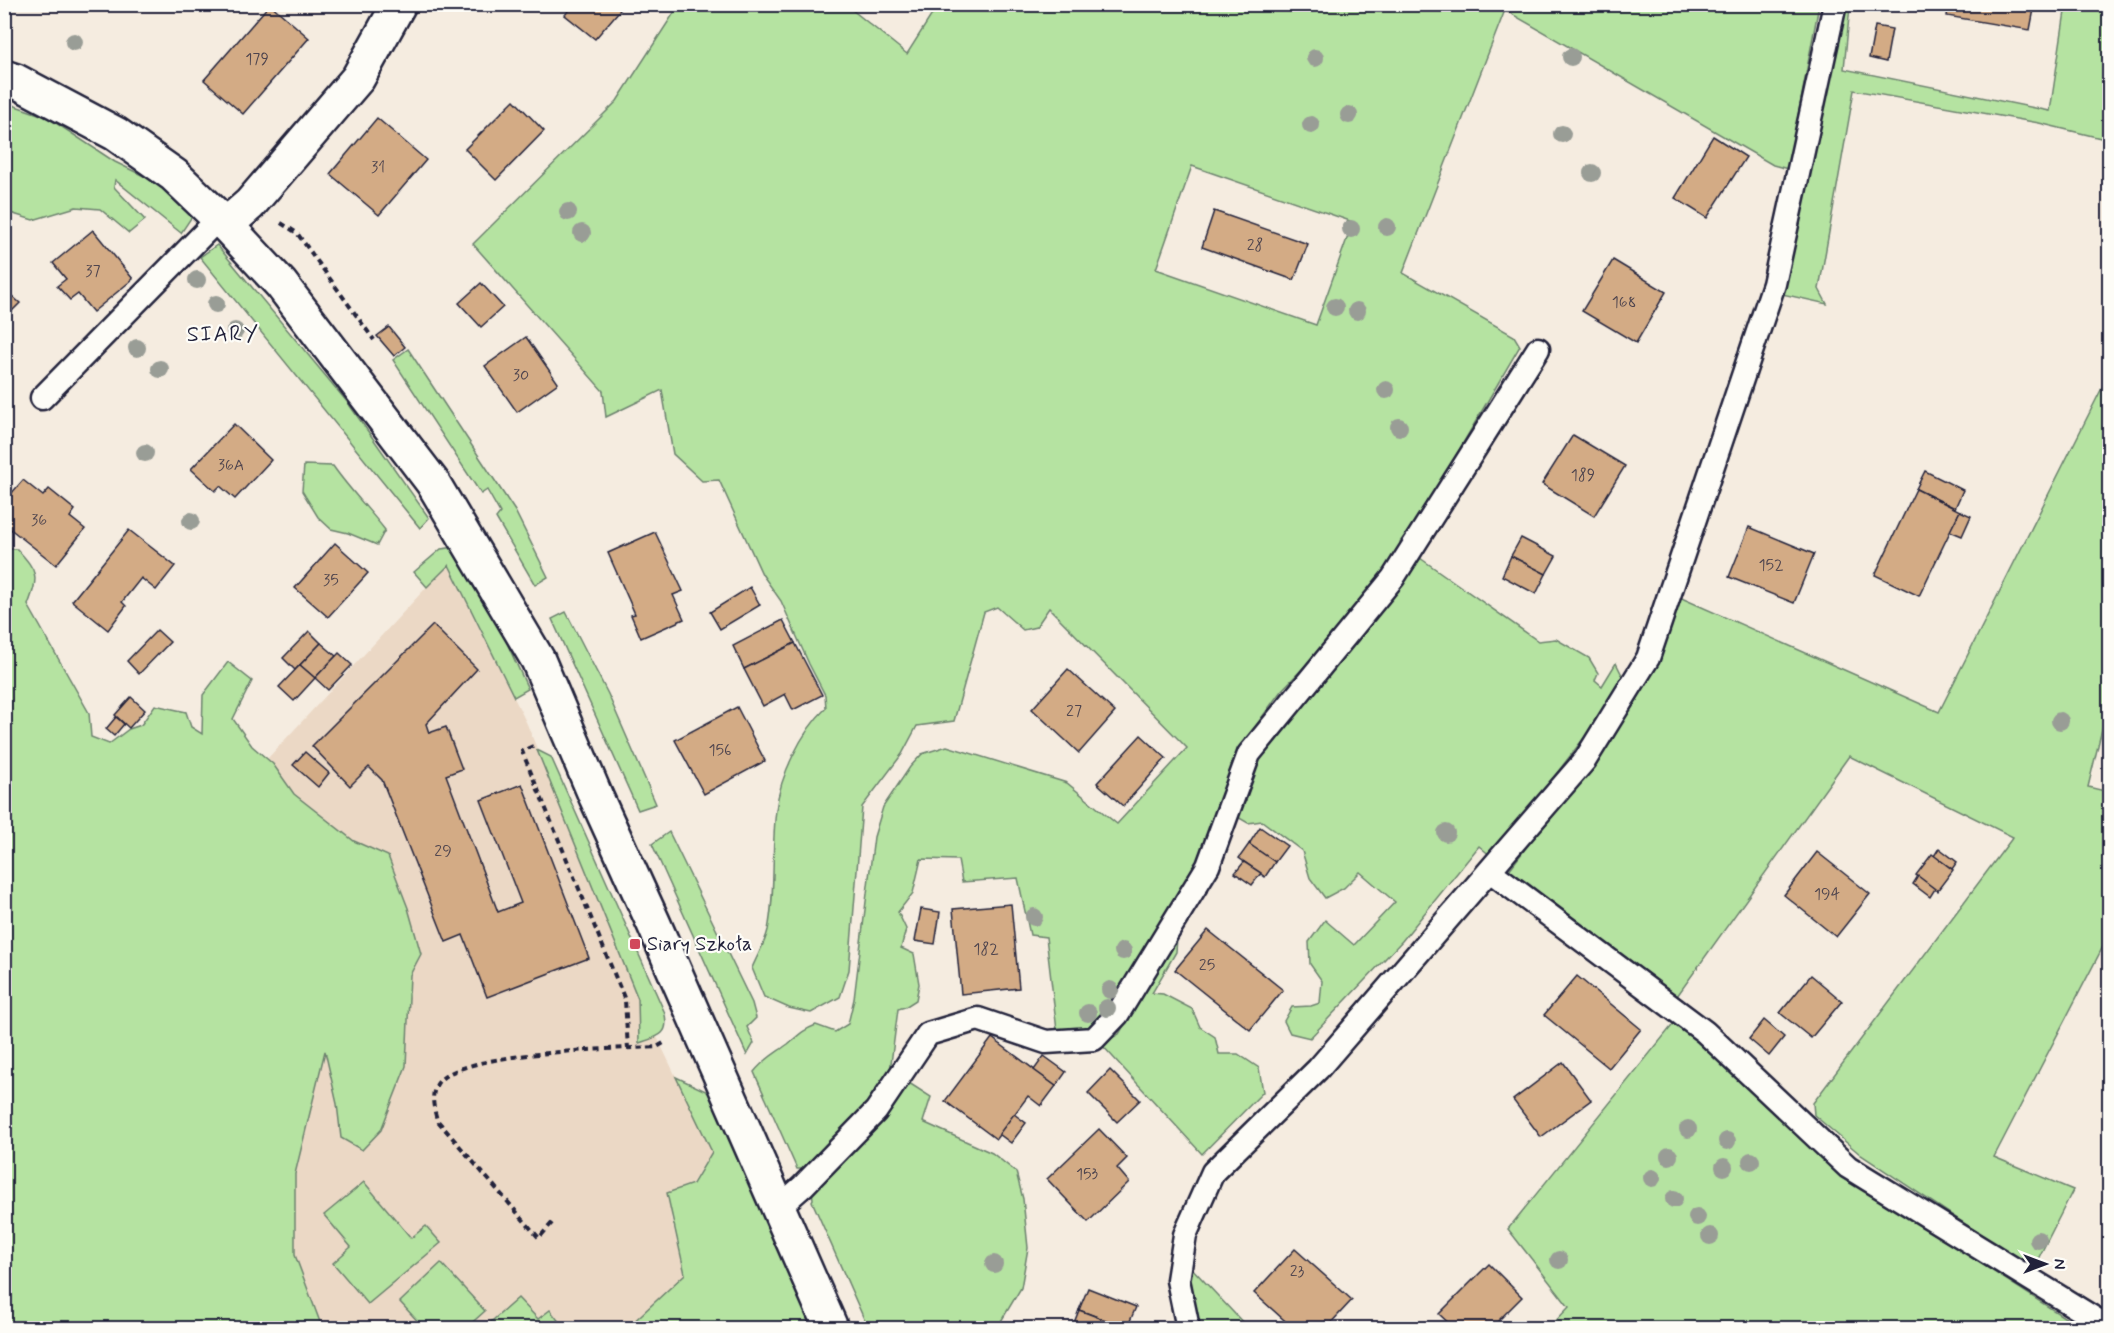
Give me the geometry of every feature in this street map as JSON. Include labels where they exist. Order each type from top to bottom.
[{"type":"street","points":[[222,222],[250,204],[358,78],[399,4]]},
{"type":"street","points":[[4,77],[16,81],[116,134],[174,175],[281,284],[433,483],[538,660],[831,1329]]},
{"type":"lane","points":[[1188,1329],[1178,1280],[1185,1234],[1214,1172],[1318,1069],[1585,760],[1648,658],[1774,284],[1836,4]]},
{"type":"lane","points":[[42,398],[222,222]]},
{"type":"lane","points":[[777,1209],[803,1186],[876,1111],[928,1034],[978,1019],[1046,1042],[1094,1039],[1117,1015],[1208,866],[1249,754],[1432,530],[1538,349]]},
{"type":"lane","points":[[1490,871],[1706,1032],[1848,1167],[2109,1328]]},
{"type":"path","points":[[250,204],[297,233],[380,350]]},
{"type":"path","points":[[542,742],[522,751],[625,1000],[628,1049]]},
{"type":"path","points":[[552,1222],[539,1238],[437,1120],[432,1102],[437,1084],[449,1073],[468,1066],[525,1056],[657,1047],[672,1037]]},
{"type":"shaded area","points":[[448,564],[527,724],[638,999],[639,1042],[657,1037],[712,1152],[671,1217],[685,1274],[627,1328],[327,1328],[320,1322],[295,1255],[295,1174],[325,1050],[337,1104],[341,1137],[406,1066],[410,975],[421,954],[408,908],[388,856],[354,841],[294,794],[268,758]]},
{"type":"green space","points":[[679,5],[846,5],[907,54],[938,5],[1819,5],[1788,169],[1773,165],[1505,10],[1403,273],[1514,336],[1520,346],[1425,508],[1400,542],[1406,547],[1348,621],[1281,691],[1243,743],[1204,849],[1103,1024],[1058,1039],[1046,937],[1030,935],[1018,878],[962,882],[958,860],[921,859],[913,893],[898,912],[906,929],[901,948],[914,954],[919,984],[916,1000],[898,1009],[889,1079],[808,1169],[797,1169],[754,1072],[766,1060],[808,1029],[816,1025],[835,1032],[848,1024],[854,999],[874,837],[883,807],[910,767],[922,754],[947,746],[1067,783],[1117,824],[1187,748],[1049,608],[1036,627],[1023,630],[997,607],[984,612],[954,721],[917,726],[902,754],[862,807],[849,970],[840,997],[811,1013],[789,1008],[764,997],[752,968],[767,935],[773,885],[778,797],[787,769],[800,742],[826,708],[825,695],[781,601],[762,574],[719,480],[702,481],[673,454],[662,390],[606,417],[603,391],[473,244],[617,101]],"holes":[[[1192,166],[1353,222],[1316,325],[1156,269]]]},
{"type":"green space","points":[[2066,5],[2109,5],[2109,140],[2039,123],[1854,90],[1819,289],[1827,304],[1782,294],[1846,7],[1850,6],[1844,69],[2050,111]]},
{"type":"green space","points":[[4,102],[47,117],[115,162],[152,180],[193,215],[181,233],[115,180],[114,187],[145,220],[129,233],[100,209],[76,207],[33,220],[4,210]]},
{"type":"green space","points":[[217,245],[348,403],[429,518],[420,528],[200,257]]},
{"type":"green space","points":[[408,349],[515,511],[548,577],[535,585],[496,518],[500,513],[487,490],[481,494],[393,360]]},
{"type":"green space","points":[[2109,374],[2110,696],[2088,787],[2109,792],[2109,935],[1994,1157],[2073,1190],[2033,1269],[1861,1155],[1814,1115],[1813,1103],[2013,837],[1849,756],[1675,999],[1509,870],[1591,763],[1677,596],[1939,712]]},
{"type":"green space","points":[[304,465],[333,466],[385,530],[377,545],[348,533],[331,529],[318,517],[302,491]]},
{"type":"green space","points":[[456,547],[473,569],[528,689],[514,697],[449,565],[427,587],[414,572],[441,549]]},
{"type":"green space","points":[[5,549],[17,549],[33,569],[35,581],[28,605],[89,713],[91,737],[109,744],[129,729],[141,725],[155,705],[186,712],[191,727],[202,734],[203,695],[228,662],[252,681],[233,719],[252,746],[273,764],[294,794],[354,841],[388,856],[408,908],[421,954],[410,975],[406,1066],[381,1130],[362,1150],[341,1138],[337,1104],[325,1051],[295,1174],[295,1255],[320,1322],[327,1328],[5,1328]]},
{"type":"green space","points":[[1420,558],[1538,641],[1556,639],[1589,658],[1598,673],[1595,680],[1602,686],[1616,663],[1623,677],[1611,703],[1492,857],[1479,846],[1402,941],[1310,1038],[1290,1033],[1284,1021],[1292,1007],[1320,1003],[1322,981],[1310,964],[1309,942],[1325,920],[1354,945],[1395,902],[1360,872],[1344,888],[1325,898],[1310,878],[1302,851],[1262,821],[1248,823],[1236,816],[1246,800],[1245,780],[1252,766],[1365,618]]},
{"type":"green space","points":[[566,612],[608,694],[656,804],[638,810],[552,619]]},
{"type":"green space","points":[[537,750],[551,757],[664,1011],[666,1025],[657,1037],[639,1043],[638,999]]},
{"type":"green space","points":[[669,832],[752,1003],[756,1018],[747,1027],[754,1043],[747,1055],[652,844]]},
{"type":"green space","points":[[1177,937],[1176,952],[1152,993],[1163,994],[1192,1009],[1200,1027],[1215,1037],[1219,1054],[1238,1054],[1259,1068],[1263,1092],[1202,1154],[1101,1044],[1119,1034]]},
{"type":"green space","points":[[1675,1022],[1842,1174],[2081,1328],[1549,1328],[1569,1307],[1508,1229]]},
{"type":"green space","points":[[676,1077],[712,1094],[816,1328],[627,1328],[685,1274],[667,1193],[693,1184],[712,1152]]},
{"type":"green space","points":[[909,1083],[931,1097],[923,1122],[992,1153],[1016,1172],[1023,1199],[1028,1248],[1021,1288],[997,1328],[868,1328],[812,1201],[812,1191]]},
{"type":"green space","points":[[364,1182],[411,1238],[426,1226],[441,1243],[368,1304],[333,1263],[351,1247],[324,1215]]},
{"type":"green space","points":[[441,1263],[485,1311],[466,1328],[424,1328],[400,1302]]},
{"type":"green space","points":[[1188,1264],[1248,1328],[1194,1328]]},
{"type":"green space","points":[[518,1298],[538,1319],[550,1310],[564,1328],[484,1328]]},
{"type":"building","points":[[270,4],[309,38],[243,114],[204,80]]},
{"type":"building","points":[[573,4],[625,4],[595,39],[565,15]]},
{"type":"building","points":[[1949,4],[2035,4],[2030,30],[1947,16]]},
{"type":"building","points":[[1875,26],[1892,29],[1886,62],[1869,58]]},
{"type":"building","points":[[514,100],[544,131],[496,180],[465,149]]},
{"type":"building","points":[[377,118],[426,160],[379,215],[330,174]]},
{"type":"building","points":[[1713,136],[1746,157],[1707,218],[1675,198]]},
{"type":"building","points":[[1214,211],[1308,244],[1294,280],[1202,247]]},
{"type":"building","points":[[93,230],[133,279],[93,312],[78,294],[70,300],[57,286],[66,279],[53,263]]},
{"type":"building","points":[[1613,260],[1666,292],[1636,343],[1582,311]]},
{"type":"building","points":[[481,283],[503,307],[481,327],[459,303]]},
{"type":"building","points":[[4,289],[20,303],[4,319]]},
{"type":"building","points":[[389,327],[405,347],[394,356],[377,336]]},
{"type":"building","points":[[526,337],[558,383],[517,412],[485,366]]},
{"type":"building","points":[[234,424],[271,460],[235,499],[220,486],[215,491],[191,469]]},
{"type":"building","points":[[1573,435],[1625,466],[1594,516],[1542,484]]},
{"type":"building","points":[[1925,471],[1963,490],[1955,508],[1916,489]]},
{"type":"building","points":[[23,480],[43,496],[49,489],[75,510],[70,517],[85,529],[56,565],[4,524],[4,502]]},
{"type":"building","points":[[1916,489],[1960,511],[1919,596],[1875,575]]},
{"type":"building","points":[[1960,511],[1971,516],[1962,536],[1950,531]]},
{"type":"building","points":[[1749,527],[1814,554],[1794,603],[1729,577]]},
{"type":"building","points":[[129,530],[175,566],[156,590],[141,578],[122,602],[126,606],[108,630],[72,601]]},
{"type":"building","points":[[655,532],[683,591],[673,595],[684,619],[641,638],[631,615],[635,614],[608,553]]},
{"type":"building","points":[[1521,538],[1556,556],[1546,574],[1511,556]]},
{"type":"building","points":[[335,543],[368,573],[328,617],[295,588]]},
{"type":"building","points":[[1511,556],[1546,574],[1536,594],[1502,576]]},
{"type":"building","points":[[750,587],[760,605],[720,629],[710,612]]},
{"type":"building","points":[[783,620],[795,643],[744,669],[733,646]]},
{"type":"building","points":[[433,625],[477,669],[426,724],[429,733],[446,727],[462,769],[446,775],[498,912],[521,903],[481,800],[522,784],[589,958],[487,997],[463,935],[446,942],[382,780],[369,767],[350,786],[312,746]]},
{"type":"building","points":[[157,630],[170,642],[139,674],[127,661]]},
{"type":"building","points":[[309,631],[321,643],[295,670],[283,658]]},
{"type":"building","points":[[321,643],[336,656],[315,678],[300,665]]},
{"type":"building","points":[[795,643],[822,695],[793,710],[785,694],[763,706],[744,669]]},
{"type":"building","points":[[339,653],[352,665],[328,690],[315,678]]},
{"type":"building","points":[[300,665],[315,678],[294,701],[279,687]]},
{"type":"building","points":[[1068,669],[1115,712],[1079,753],[1032,709]]},
{"type":"building","points":[[131,697],[145,710],[129,728],[115,715]]},
{"type":"building","points":[[737,707],[765,761],[704,794],[675,740]]},
{"type":"building","points":[[116,717],[124,724],[114,736],[106,729]]},
{"type":"building","points":[[1141,735],[1166,758],[1123,806],[1097,783]]},
{"type":"building","points":[[305,752],[329,773],[318,787],[293,765]]},
{"type":"building","points":[[1260,827],[1287,846],[1275,862],[1249,844]]},
{"type":"building","points":[[1249,844],[1275,862],[1265,877],[1239,858]]},
{"type":"building","points":[[1939,848],[1957,862],[1952,869],[1934,856]]},
{"type":"building","points":[[1817,852],[1870,894],[1836,937],[1784,895]]},
{"type":"building","points":[[1932,854],[1953,870],[1937,891],[1916,875]]},
{"type":"building","points":[[1244,862],[1261,873],[1252,885],[1235,873]]},
{"type":"building","points":[[1918,876],[1935,889],[1930,897],[1913,884]]},
{"type":"building","points":[[1011,904],[1019,988],[961,994],[953,909]]},
{"type":"building","points":[[921,909],[940,912],[935,944],[915,941]]},
{"type":"building","points":[[1208,930],[1283,990],[1250,1030],[1175,970]]},
{"type":"building","points":[[1811,975],[1842,1001],[1811,1038],[1780,1013]]},
{"type":"building","points":[[1577,976],[1641,1029],[1609,1068],[1544,1015]]},
{"type":"building","points":[[1764,1020],[1784,1037],[1769,1056],[1749,1039]]},
{"type":"building","points":[[992,1038],[1056,1086],[1041,1106],[1028,1096],[996,1139],[945,1101]]},
{"type":"building","points":[[1044,1056],[1066,1072],[1056,1086],[1034,1070]]},
{"type":"building","points":[[1563,1062],[1591,1100],[1541,1137],[1513,1100]]},
{"type":"building","points":[[1110,1070],[1140,1100],[1117,1122],[1088,1093]]},
{"type":"building","points":[[1014,1114],[1026,1123],[1011,1143],[999,1134]]},
{"type":"building","points":[[1099,1129],[1127,1158],[1117,1168],[1129,1182],[1088,1222],[1047,1179]]},
{"type":"building","points":[[1295,1249],[1352,1300],[1326,1328],[1293,1328],[1254,1293]]},
{"type":"building","points":[[1489,1264],[1522,1297],[1491,1328],[1454,1328],[1439,1314]]},
{"type":"building","points":[[1088,1288],[1136,1307],[1127,1328],[1079,1310]]},
{"type":"building","points":[[1079,1310],[1126,1328],[1072,1328]]},
{"type":"place","name":"Siary Szkoła","points":[[635,944]]},
{"type":"district","name":"SIARY","points":[[223,335]]}]
